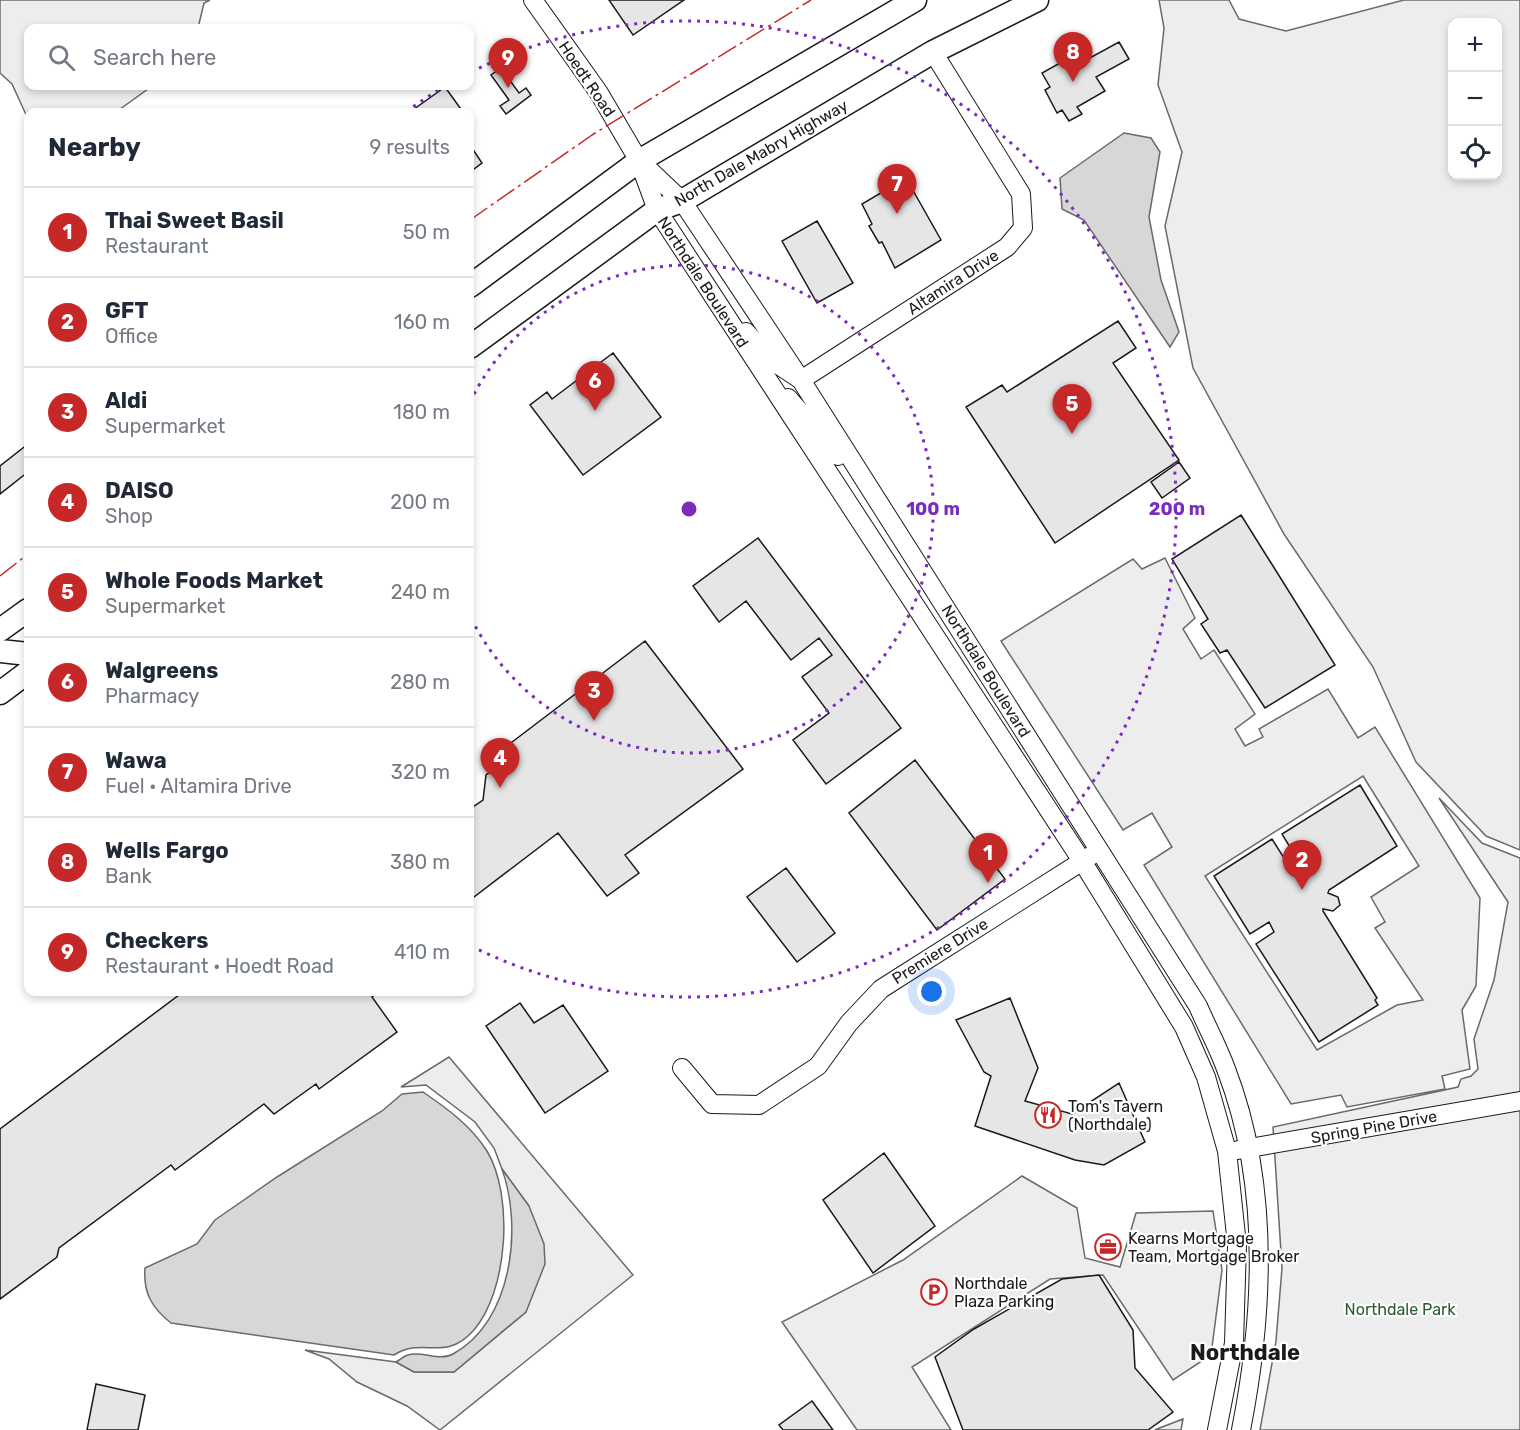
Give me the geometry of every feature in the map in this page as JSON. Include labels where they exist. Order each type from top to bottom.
[{"type":"main road","points":[[474,283],[639,161],[915,0]]},
{"type":"main road","name":"North Dale Mabry Highway","points":[[474,344],[657,210],[682,201],[933,52],[1037,0]]},
{"type":"main road","points":[[0,630],[24,613]]},
{"type":"main road","points":[[0,651],[24,654]]},
{"type":"main road","points":[[0,693],[24,675]]},
{"type":"street","name":"Hoedt Road","points":[[533,0],[599,93],[639,161]]},
{"type":"street","name":"Altamira Drive","points":[[801,380],[1007,247],[1023,228],[1021,194],[933,52]]},
{"type":"street","name":"Northdale Boulevard","points":[[639,161],[682,201],[801,380],[1198,1006],[1227,1069],[1249,1150],[1259,1244],[1256,1345],[1240,1430]]},
{"type":"street","name":"Northdale Boulevard","points":[[639,161],[657,210],[1082,861],[1179,1016],[1206,1077],[1227,1151],[1237,1245],[1234,1343],[1217,1430]]},
{"type":"street","points":[[715,300],[771,360],[801,380]]},
{"type":"street","points":[[777,396],[785,396],[796,404],[834,452],[872,492]]},
{"type":"street","points":[[935,637],[956,623]]},
{"type":"street","name":"Premiere Drive","points":[[682,1068],[712,1104],[759,1105],[818,1066],[849,1023],[881,989],[1100,850]]},
{"type":"street","name":"Spring Pine Drive","points":[[1227,1151],[1249,1150],[1520,1101]]},
{"type":"shaded area","points":[[0,0],[210,0],[204,3],[199,24],[24,24],[24,90],[146,90],[122,108],[24,108],[24,110],[12,84],[0,73]]},
{"type":"shaded area","points":[[1159,0],[1229,0],[1239,19],[1286,31],[1404,0],[1520,0],[1520,850],[1486,836],[1416,762],[1373,667],[1284,534],[1193,368],[1165,226],[1182,152],[1158,85],[1164,28]]},
{"type":"shaded area","points":[[1124,133],[1151,138],[1160,152],[1149,217],[1161,280],[1179,332],[1170,347],[1084,220],[1062,209],[1060,178]]},
{"type":"shaded area","points":[[1165,558],[1195,618],[1183,629],[1201,659],[1214,650],[1255,714],[1235,729],[1245,746],[1263,737],[1259,729],[1328,689],[1358,738],[1375,727],[1480,898],[1476,986],[1462,1010],[1470,1069],[1442,1076],[1445,1089],[1347,1107],[1341,1095],[1291,1104],[1144,865],[1172,847],[1152,813],[1123,830],[1001,641],[1133,559],[1142,569]],"holes":[[[1363,776],[1419,866],[1371,897],[1385,922],[1375,928],[1423,1000],[1397,1005],[1317,1050],[1205,876]]]},
{"type":"shaded area","name":"Northdale Park","points":[[1439,798],[1482,843],[1520,858],[1520,1430],[1260,1430],[1276,1341],[1282,1268],[1273,1127],[1458,1087],[1461,1079],[1471,1076],[1478,1069],[1474,1039],[1494,980],[1508,902]]},
{"type":"shaded area","points":[[449,1057],[633,1275],[440,1430],[407,1406],[357,1382],[329,1359],[305,1350],[396,1362],[414,1372],[454,1372],[526,1312],[529,1206],[502,1169],[494,1148],[475,1122],[426,1085],[401,1087]]},
{"type":"shaded area","points":[[423,1092],[458,1118],[481,1142],[496,1170],[501,1193],[504,1217],[503,1243],[494,1293],[485,1314],[473,1331],[462,1340],[443,1348],[415,1348],[394,1355],[171,1323],[154,1306],[147,1292],[145,1268],[197,1244],[215,1220],[277,1177],[382,1111],[402,1094]]},
{"type":"shaded area","points":[[502,1169],[529,1206],[544,1244],[545,1264],[526,1312],[454,1372],[414,1372],[396,1362],[413,1354],[442,1357],[453,1354],[473,1339],[488,1320],[500,1297],[508,1272],[512,1218]]},
{"type":"shaded area","name":"Northdale Plaza Parking","points":[[1022,1176],[1077,1208],[1085,1258],[1120,1267],[1136,1213],[1213,1211],[1222,1270],[1211,1355],[1173,1380],[1103,1275],[1050,1279],[912,1367],[951,1430],[857,1430],[782,1322],[903,1260]]},
{"type":"shaded area","points":[[1183,1419],[1181,1430],[1155,1430],[1157,1429]]},
{"type":"building","points":[[609,0],[684,0],[633,35]]},
{"type":"building","points":[[1119,42],[1129,59],[1096,77],[1105,91],[1077,107],[1082,114],[1069,121],[1062,110],[1057,113],[1045,90],[1050,87],[1042,73],[1083,50],[1088,59]]},
{"type":"building","points":[[501,68],[519,93],[526,88],[531,95],[506,114],[500,106],[509,100],[491,75]]},
{"type":"building","points":[[441,90],[447,90],[460,108],[416,108]]},
{"type":"building","points":[[474,151],[482,163],[474,169]]},
{"type":"building","points":[[906,178],[941,240],[895,268],[882,242],[879,243],[869,226],[872,224],[862,204]]},
{"type":"building","points":[[817,221],[853,283],[817,303],[782,241]]},
{"type":"building","points":[[1118,321],[1136,348],[1113,363],[1179,460],[1055,543],[966,407],[1002,385],[1007,392]]},
{"type":"building","points":[[613,353],[661,417],[583,475],[530,405],[547,392],[552,399]]},
{"type":"building","points":[[24,447],[24,475],[0,494],[0,466]]},
{"type":"building","points":[[1179,462],[1190,478],[1162,498],[1151,482]]},
{"type":"building","points":[[1241,515],[1335,665],[1265,708],[1227,650],[1220,653],[1201,624],[1208,619],[1172,559]]},
{"type":"building","points":[[758,538],[901,728],[826,784],[793,740],[829,713],[802,677],[832,655],[819,638],[791,660],[746,601],[719,622],[693,586]]},
{"type":"building","points":[[645,641],[743,769],[625,855],[639,873],[607,896],[558,833],[474,897],[474,806],[483,800],[486,775],[505,761],[499,752]]},
{"type":"building","points":[[915,760],[1005,879],[937,930],[849,813]]},
{"type":"building","points":[[1360,785],[1397,846],[1329,890],[1328,893],[1338,897],[1340,905],[1333,911],[1323,909],[1323,911],[1377,998],[1375,1000],[1378,1005],[1319,1042],[1256,944],[1274,932],[1269,922],[1250,934],[1214,876],[1272,839],[1284,858],[1293,852],[1282,834]]},
{"type":"building","points":[[786,868],[835,933],[797,962],[747,897]]},
{"type":"building","points":[[178,996],[373,996],[397,1032],[319,1089],[316,1084],[274,1114],[264,1104],[175,1170],[171,1165],[59,1248],[57,1257],[0,1299],[0,1129]]},
{"type":"building","points":[[1010,998],[1038,1068],[1025,1101],[1072,1114],[1119,1083],[1145,1142],[1104,1165],[1075,1160],[975,1126],[991,1076],[984,1072],[956,1020]]},
{"type":"building","points":[[520,1003],[534,1023],[563,1005],[608,1071],[545,1113],[486,1026]]},
{"type":"building","points":[[884,1153],[935,1226],[873,1273],[823,1200]]},
{"type":"building","points":[[1099,1275],[1133,1330],[1135,1368],[1173,1412],[1148,1430],[963,1430],[935,1357],[974,1329],[1062,1279]]},
{"type":"building","points":[[96,1384],[145,1395],[138,1430],[87,1430]]},
{"type":"building","points":[[812,1401],[833,1430],[783,1430],[779,1425]]},
{"type":"power","points":[[474,217],[592,135],[811,0]]},
{"type":"power","points":[[0,576],[24,557]]},
{"type":"place","name":"Wells Fargo","points":[[1073,82]]},
{"type":"place","name":"Checkers","points":[[508,88]]},
{"type":"place","name":"Wawa","points":[[897,214]]},
{"type":"place","name":"Walgreens","points":[[595,411]]},
{"type":"place","name":"Whole Foods Market","points":[[1072,434]]},
{"type":"place","name":"Aldi","points":[[594,721]]},
{"type":"place","name":"DAISO","points":[[500,788]]},
{"type":"place","name":"Thai Sweet Basil","points":[[988,883]]},
{"type":"place","name":"GFT","points":[[1302,890]]},
{"type":"place","name":"Tom's Tavern (Northdale)","points":[[1048,1115]]},
{"type":"place","name":"Kearns Mortgage Team, Mortgage Broker","points":[[1108,1247]]},
{"type":"place","name":"Northdale Plaza Parking","points":[[934,1292]]},
{"type":"district","name":"Northdale","points":[[1245,1352]]}]
